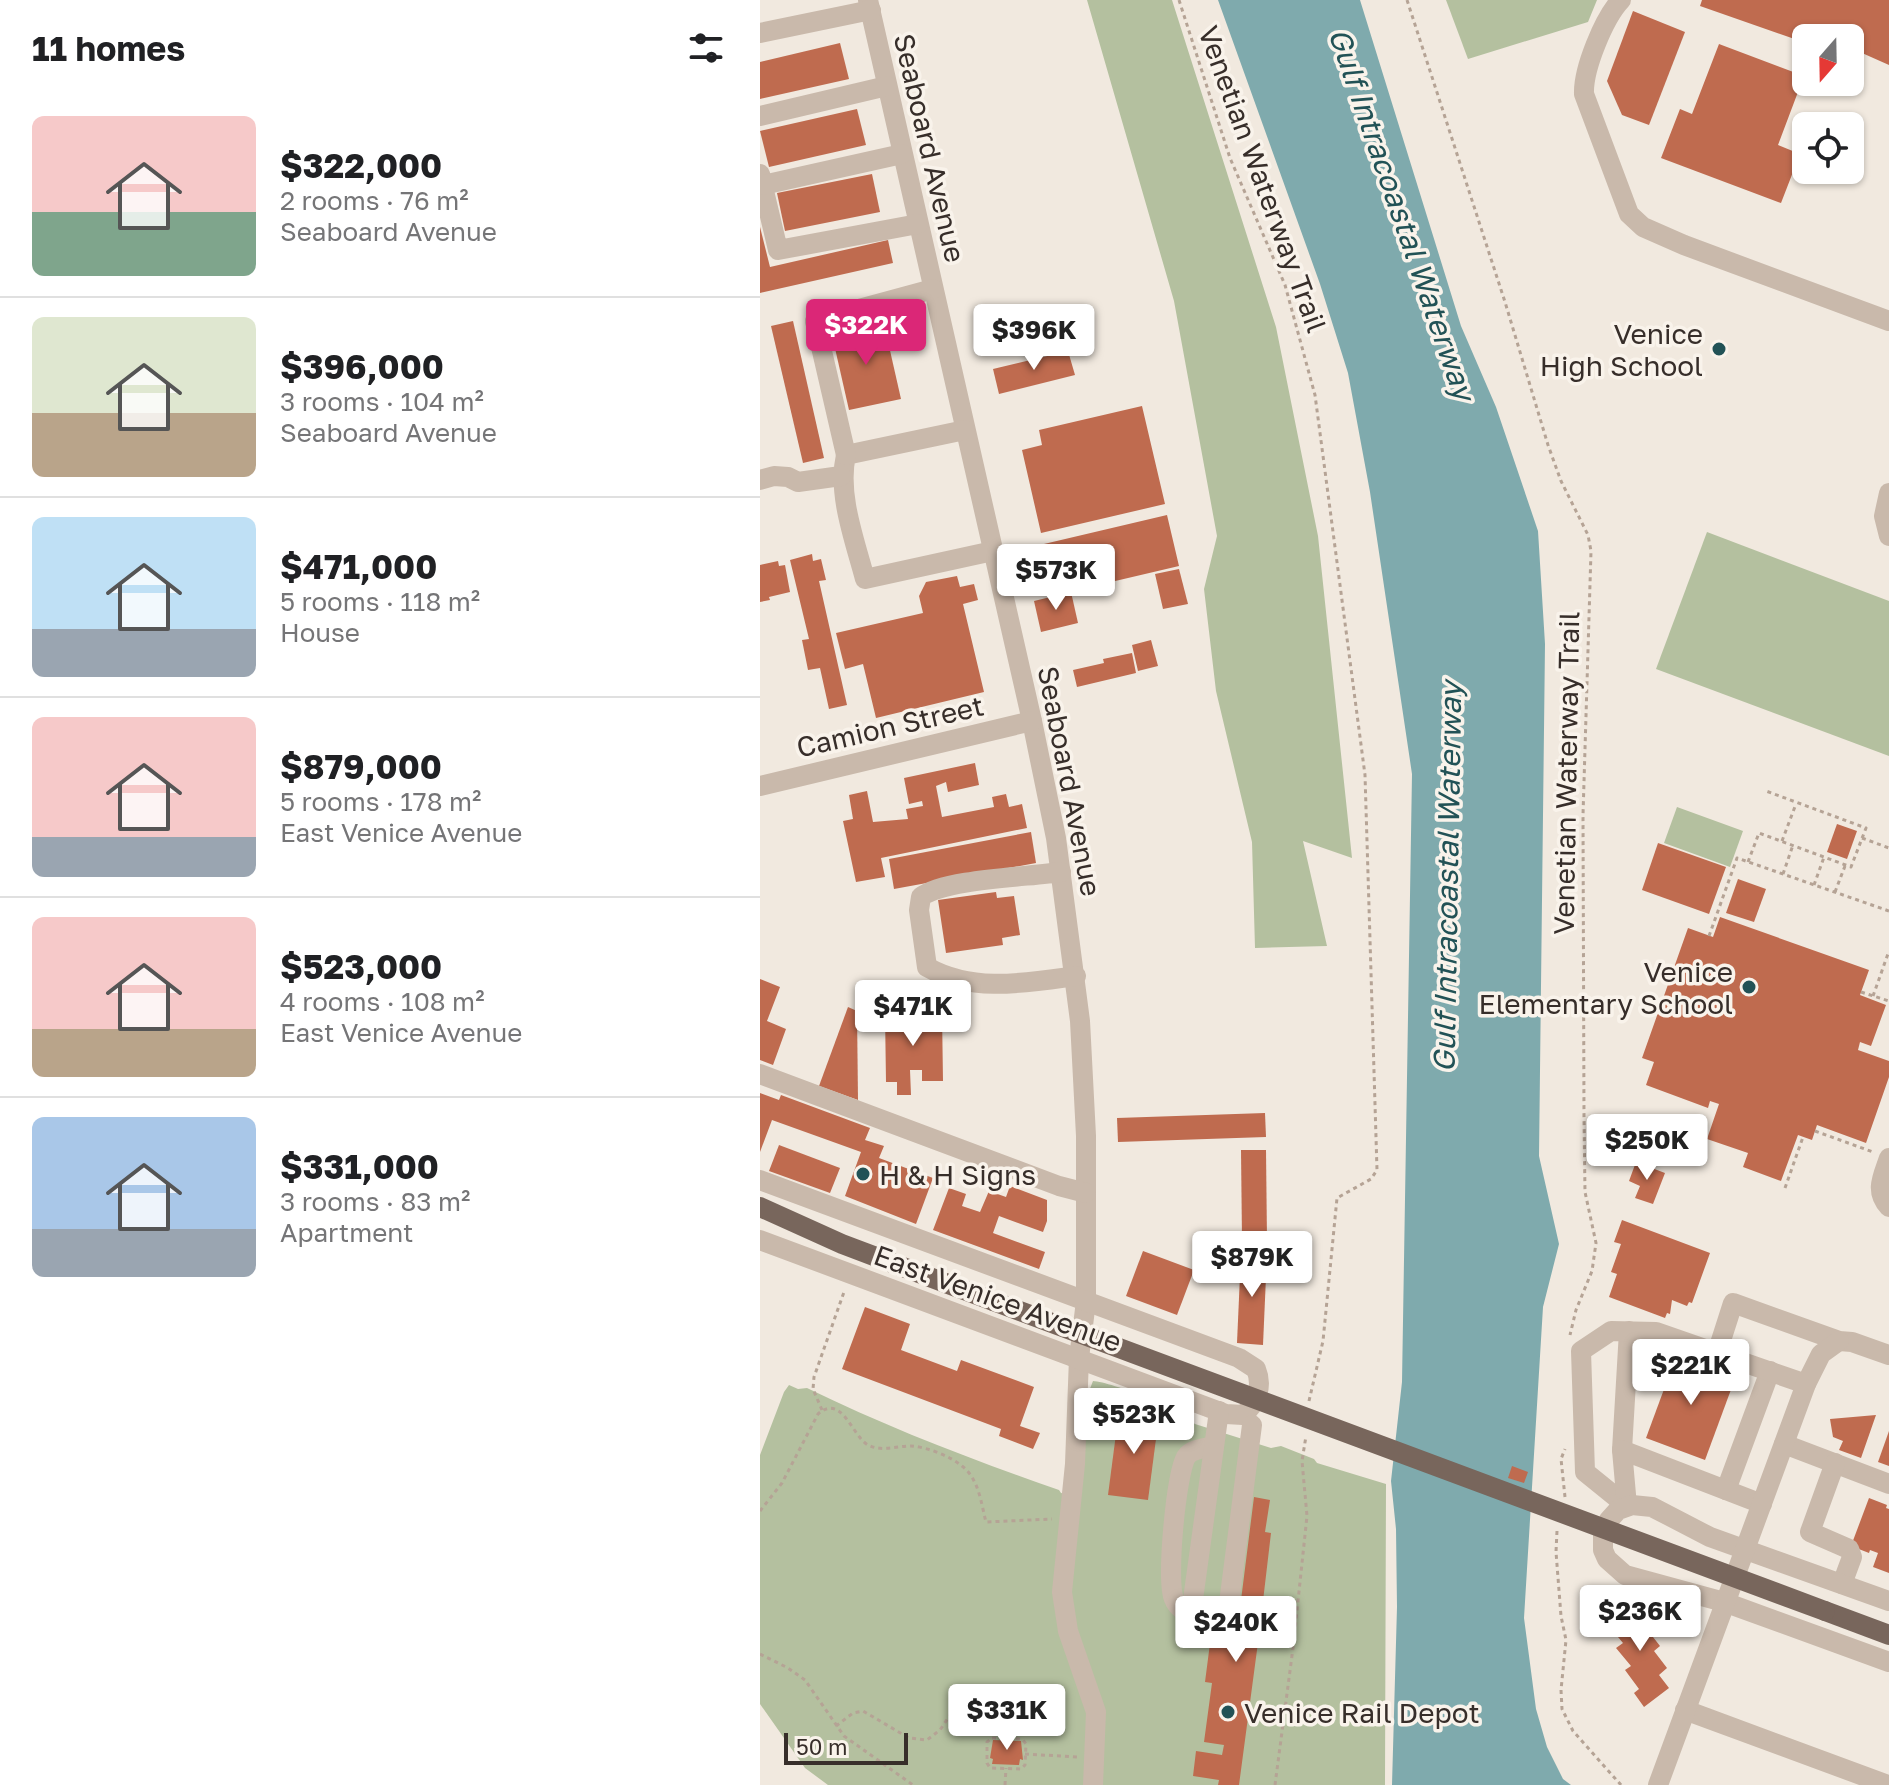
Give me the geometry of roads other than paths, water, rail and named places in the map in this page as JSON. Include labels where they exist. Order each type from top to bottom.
[{"type":"main road","name":"East Venice Avenue","points":[[760,1207],[837,1241],[993,1301],[1889,1635]]},
{"type":"main road","name":"East Venice Avenue","points":[[760,1218],[837,1241]]},
{"type":"street","points":[[1620,0],[1607,19],[1585,78],[1584,94],[1629,214],[1643,227],[1684,245],[1889,321]]},
{"type":"street","points":[[760,33],[870,5]]},
{"type":"street","name":"Seaboard Avenue","points":[[870,5],[1032,721],[1061,872],[1076,976],[1086,1136],[1086,1301],[1079,1358],[1075,1464],[1062,1592],[1068,1631],[1096,1712],[1093,1785]]},
{"type":"street","points":[[760,116],[887,86]]},
{"type":"street","points":[[902,154],[761,180],[778,250],[918,224]]},
{"type":"street","points":[[933,289],[815,321],[865,579],[993,551]]},
{"type":"street","points":[[760,480],[774,476],[798,482],[843,465],[965,430]]},
{"type":"street","points":[[1889,493],[1884,516],[1889,536]]},
{"type":"street","name":"Camion Street","points":[[760,786],[1032,721]]},
{"type":"street","points":[[1061,872],[928,891],[921,897],[919,910],[927,967],[940,974],[987,985],[1014,985],[1076,976]]},
{"type":"street","points":[[760,1074],[1059,1186],[1086,1193]]},
{"type":"street","points":[[1881,1155],[1881,1197],[1889,1207]]},
{"type":"street","name":"East Venice Avenue","points":[[760,1180],[1249,1363],[1256,1369],[1260,1386],[1251,1408],[1243,1415],[1219,1411],[760,1240]]},
{"type":"street","points":[[1717,1353],[1733,1303],[1839,1341],[1852,1342],[1889,1355]]},
{"type":"street","points":[[1806,1384],[1656,1332],[1611,1331],[1581,1351],[1585,1472],[1627,1506],[1652,1507],[1699,1532],[1889,1601]]},
{"type":"street","points":[[1627,1506],[1622,1450],[1629,1331]]},
{"type":"street","points":[[1658,1785],[1806,1384],[1821,1354],[1839,1341]]},
{"type":"street","points":[[1726,1490],[1770,1371]]},
{"type":"street","points":[[1191,1614],[1219,1411]]},
{"type":"street","points":[[1214,1446],[1187,1455],[1176,1504],[1170,1585],[1177,1605],[1191,1614],[1213,1615],[1223,1612],[1229,1603],[1252,1425]]},
{"type":"street","points":[[1784,1444],[1889,1484]]},
{"type":"street","points":[[1622,1450],[1762,1504]]},
{"type":"street","points":[[1835,1463],[1810,1532],[1849,1549],[1852,1557],[1842,1584]]},
{"type":"street","points":[[1627,1506],[1612,1517],[1603,1534],[1604,1555],[1616,1570],[1636,1579],[1724,1602],[1889,1662]]},
{"type":"street","points":[[1685,1710],[1888,1785]]},
{"type":"water","name":"Gulf Intracoastal Waterway","points":[[1218,0],[1360,0],[1461,326],[1496,407],[1538,531],[1545,644],[1539,1156],[1559,1244],[1543,1307],[1524,1618],[1536,1709],[1547,1747],[1563,1779],[1571,1785],[1392,1785],[1397,1607],[1396,1529],[1391,1481],[1402,1382],[1412,774],[1370,492],[1348,373],[1320,284]]},
{"type":"place","name":"Venice High School","points":[[1719,349]]},
{"type":"place","name":"Venice Elementary School","points":[[1749,987]]},
{"type":"place","name":"H & H Signs","points":[[863,1174]]},
{"type":"place","name":"Venice Rail Depot","points":[[1228,1712]]}]
